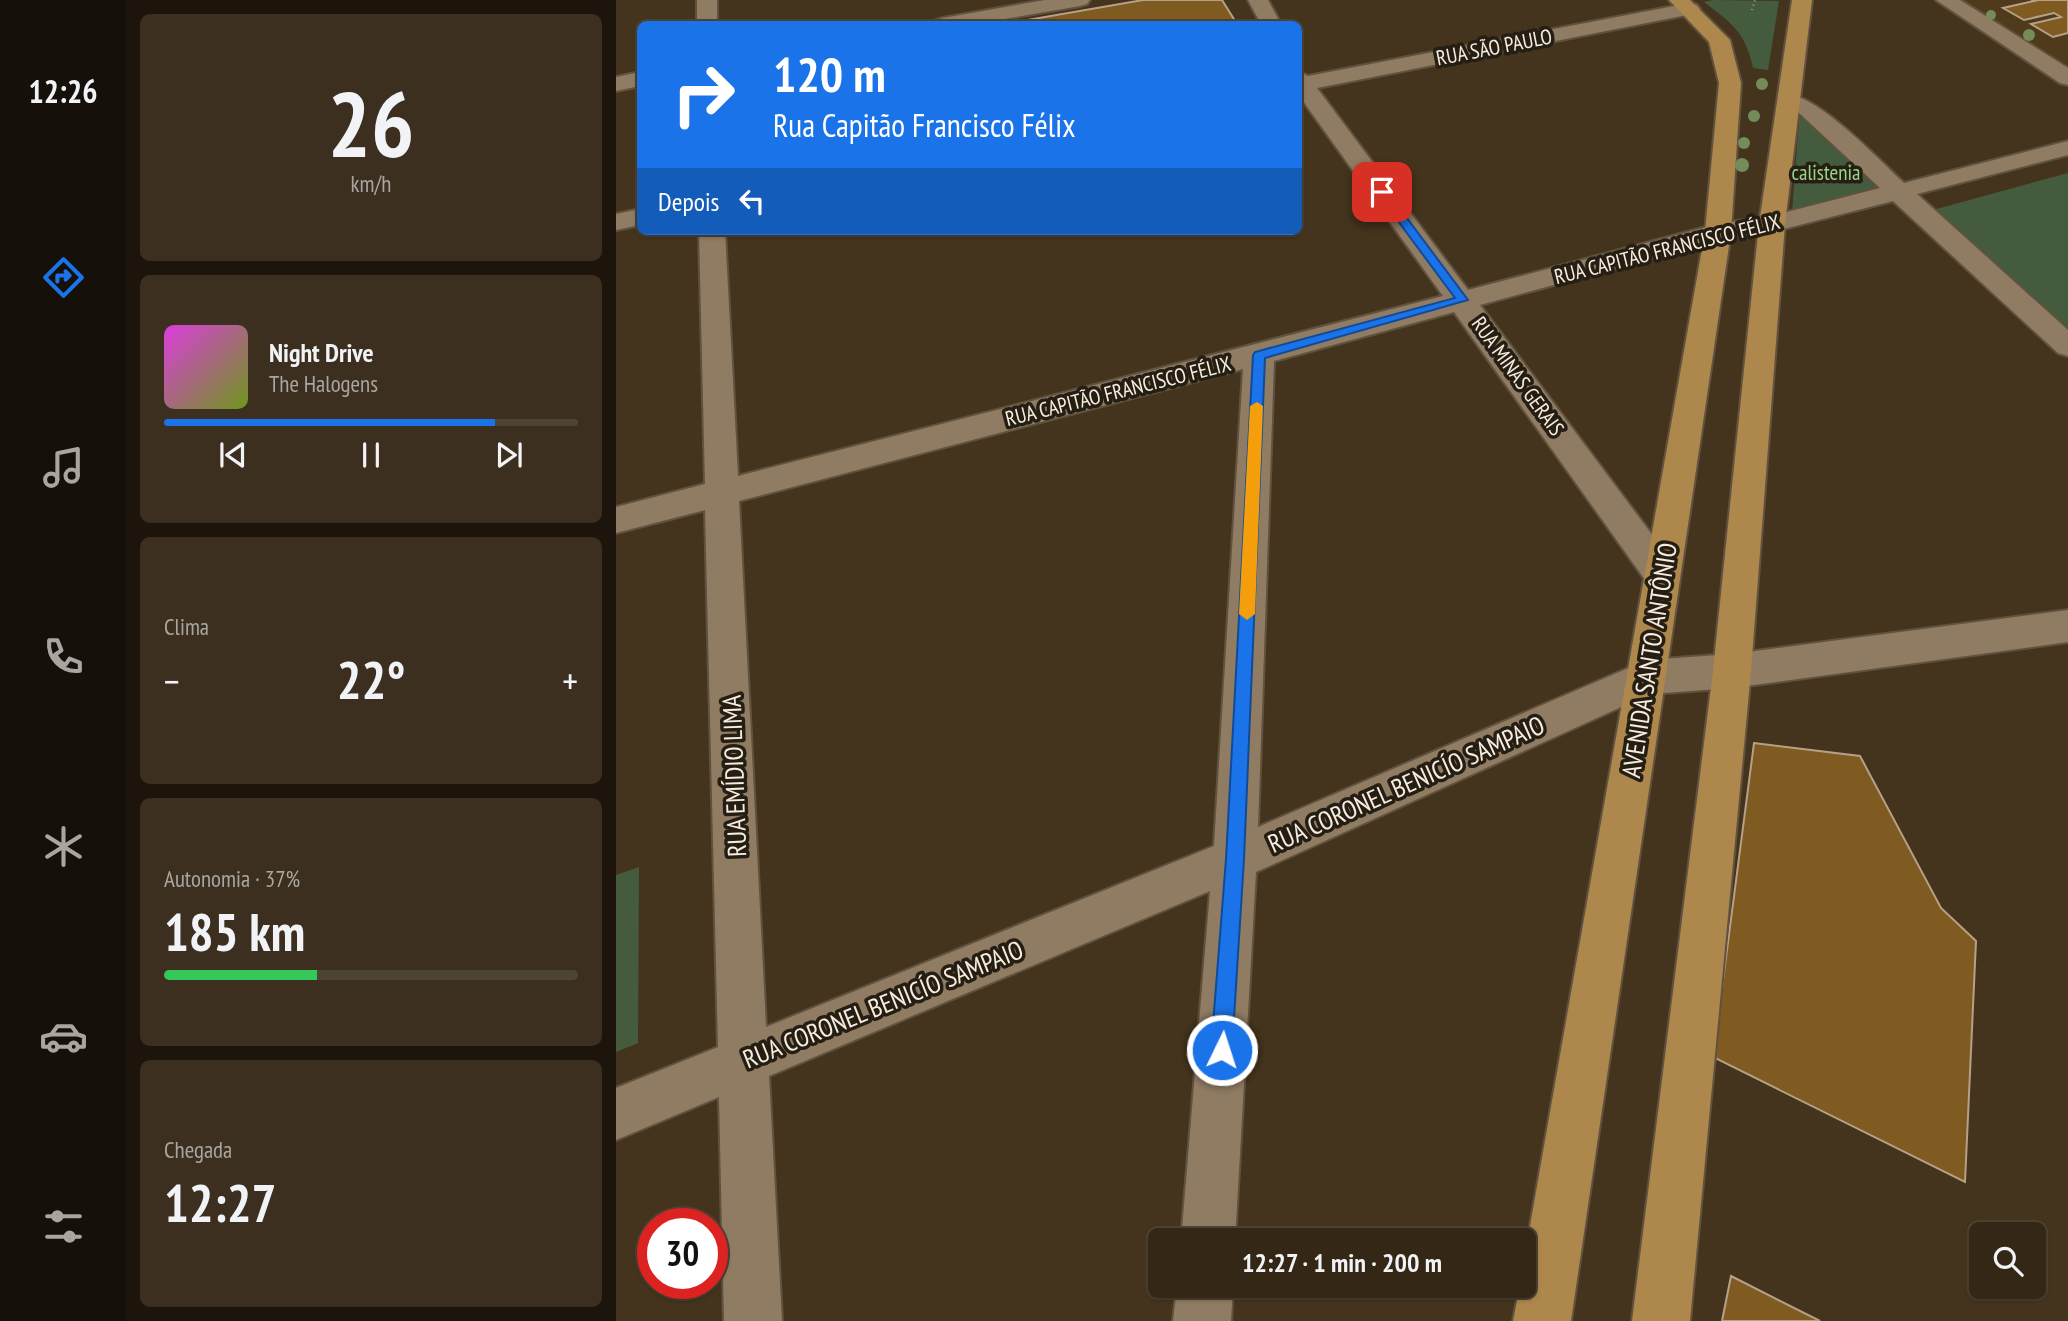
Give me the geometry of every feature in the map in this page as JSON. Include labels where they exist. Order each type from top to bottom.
[{"type":"main road","points":[[1661,1321],[1732,671],[1772,224],[1802,0]]},
{"type":"main road","name":"AVENIDA SANTO ANTÔNIO","points":[[1542,1321],[1718,232],[1731,83],[1719,40],[1684,5]]},
{"type":"street","points":[[707,0],[707,21]]},
{"type":"street","points":[[960,21],[1080,0]]},
{"type":"street","points":[[1258,0],[1269,21]]},
{"type":"street","points":[[1946,0],[2068,78]]},
{"type":"street","name":"RUA SÃO PAULO","points":[[1302,82],[1684,5]]},
{"type":"street","points":[[616,84],[637,80]]},
{"type":"street","name":"RUA MINAS GERAIS","points":[[1302,85],[1661,574]]},
{"type":"street","points":[[1790,100],[1807,108],[2068,346]]},
{"type":"street","name":"RUA CAPITÃO FRANCISCO FÉLIX","points":[[616,520],[724,490],[1259,355],[1718,232],[1772,224],[2068,148]]},
{"type":"street","points":[[616,222],[637,218]]},
{"type":"street","name":"RUA EMÍDIO LIMA","points":[[712,235],[724,490],[753,1321]]},
{"type":"street","points":[[1209,1228],[1235,859],[1259,355]]},
{"type":"street","name":"RUA CORONEL BENICÍO SAMPAIO","points":[[616,1114],[1235,859],[1647,677],[1732,671],[2068,626]]},
{"type":"street","points":[[1202,1321],[1204,1298]]},
{"type":"path","points":[[1752,10],[1755,0]]},
{"type":"shaded area","points":[[1956,0],[2068,0],[2068,70]]},
{"type":"green space","points":[[1779,1],[1768,70],[1753,68],[1742,37],[1704,2]]},
{"type":"green space","name":"calistenia","points":[[1800,108],[1884,187],[1792,212]]},
{"type":"green space","points":[[2068,173],[2068,328],[1933,210]]},
{"type":"green space","points":[[639,867],[638,1043],[616,1052],[616,875]]},
{"type":"building","points":[[1143,0],[1222,0],[1235,21],[1022,21]]},
{"type":"building","points":[[2031,0],[2068,0],[2068,33],[2053,37],[2031,24],[2061,17],[2054,13],[2024,20],[2003,8],[2034,1]]},
{"type":"building","points":[[1754,743],[1860,756],[1941,908],[1976,941],[1965,1182],[1713,1057]]},
{"type":"building","points":[[1731,1276],[1820,1321],[1722,1321]]},
{"type":"slow traffic","points":[[1247,614],[1257,406]]},
{"type":"route","points":[[1222,1050],[1235,859],[1259,355],[1462,300],[1382,192]]}]
